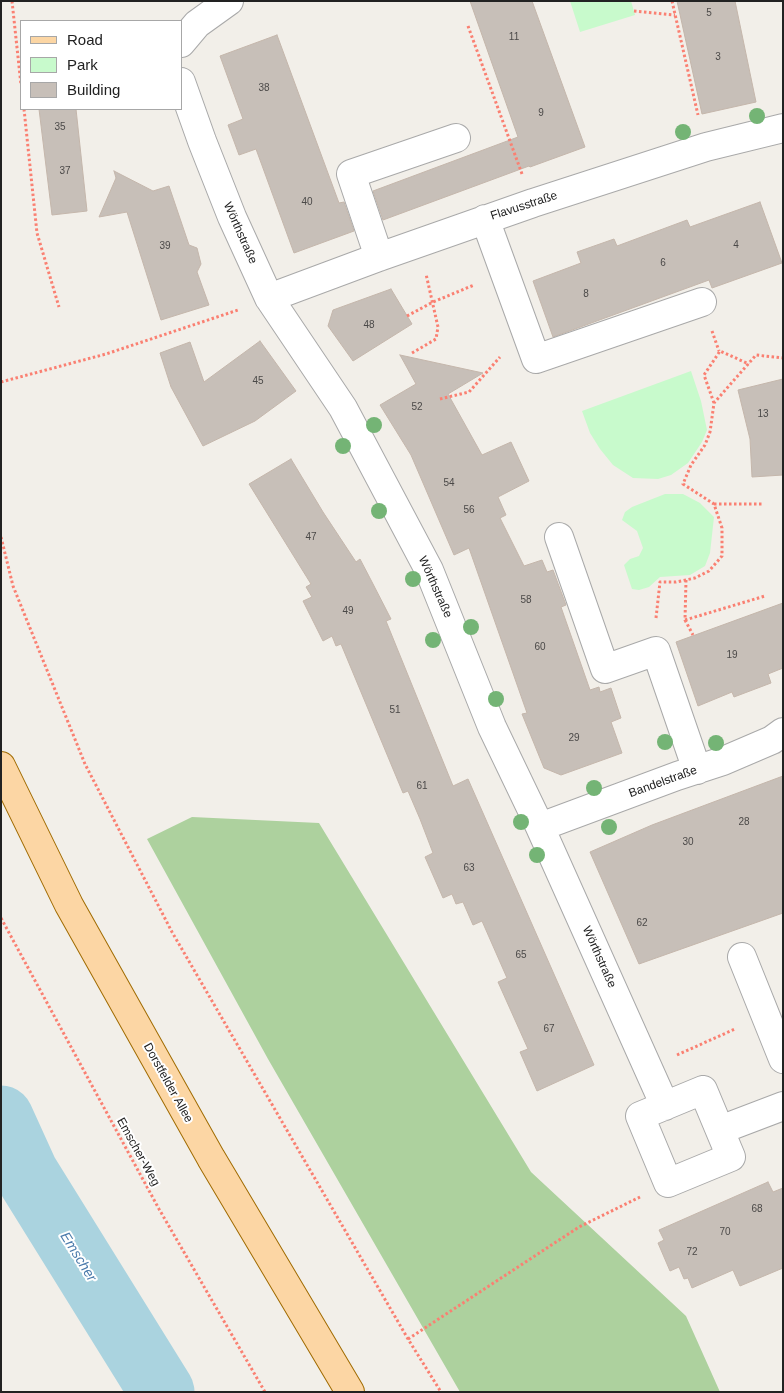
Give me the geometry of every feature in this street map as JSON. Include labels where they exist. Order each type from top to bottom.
[{"type":"main road","name":"Dorstfelder Allee","points":[[1,766],[68,906],[206,1149],[350,1392]]},
{"type":"street","points":[[182,42],[197,24],[229,1]]},
{"type":"street","name":"Wörthstraße","points":[[182,85],[232,217],[269,298],[343,408],[429,570],[492,727],[540,827],[665,1106]]},
{"type":"street","name":"Flavusstraße","points":[[269,298],[485,219],[706,147],[783,128]]},
{"type":"street","points":[[379,257],[351,174],[456,138]]},
{"type":"street","points":[[485,219],[536,359],[702,302]]},
{"type":"street","points":[[560,537],[605,669],[656,651],[697,770]]},
{"type":"street","name":"Bandelstraße","points":[[540,827],[723,761],[772,740],[783,732]]},
{"type":"street","points":[[742,957],[783,1059]]},
{"type":"street","points":[[703,1090],[731,1157],[668,1183],[640,1116],[665,1106],[703,1090]]},
{"type":"street","points":[[720,1130],[783,1106]]},
{"type":"path","points":[[12,1],[20,76]]},
{"type":"path","points":[[672,1],[700,122]]},
{"type":"path","points":[[634,11],[675,16]]},
{"type":"path","points":[[468,26],[524,178]]},
{"type":"path","points":[[24,110],[37,233],[59,308]]},
{"type":"path","points":[[412,353],[436,339],[438,327],[424,267]]},
{"type":"path","points":[[407,316],[433,302],[505,273]]},
{"type":"path","points":[[1,382],[106,354],[226,315],[269,298]]},
{"type":"path","points":[[440,399],[469,392],[525,329]]},
{"type":"path","points":[[749,364],[720,351],[704,374],[714,404],[710,432],[705,445],[691,465],[683,484],[714,504],[764,504]]},
{"type":"path","points":[[714,404],[756,355],[783,358]]},
{"type":"path","points":[[660,582],[676,582],[695,578],[709,571],[722,556],[722,528],[714,504]]},
{"type":"path","points":[[1,537],[13,586],[85,764],[172,932],[440,1392]]},
{"type":"path","points":[[686,580],[685,620],[693,636]]},
{"type":"path","points":[[685,620],[765,596]]},
{"type":"path","name":"Emscher-Weg","points":[[1,918],[159,1209],[265,1392]]},
{"type":"path","points":[[408,1339],[579,1227],[646,1194]]},
{"type":"green space","points":[[570,1],[631,1],[635,15],[580,32]]},
{"type":"green space","points":[[691,371],[701,401],[707,430],[702,442],[688,463],[671,475],[658,479],[633,478],[613,465],[590,433],[582,411]]},
{"type":"green space","points":[[665,494],[683,494],[700,503],[714,517],[710,553],[705,566],[690,575],[660,577],[649,587],[639,590],[632,589],[624,565],[630,559],[639,556],[643,548],[637,531],[622,520],[625,512],[632,507]]},
{"type":"green space","points":[[192,817],[319,823],[531,1172],[686,1316],[720,1392],[460,1392],[268,1059],[147,839]]},
{"type":"building","points":[[470,1],[532,1],[585,147],[383,220],[373,191],[518,137]]},
{"type":"building","points":[[677,1],[735,1],[756,102],[702,114]]},
{"type":"building","points":[[277,35],[339,203],[344,202],[354,231],[294,253],[256,149],[239,155],[228,125],[243,119],[220,56]]},
{"type":"building","points":[[39,110],[76,110],[87,211],[52,215]]},
{"type":"building","points":[[114,171],[153,191],[169,186],[189,245],[197,248],[201,264],[197,272],[209,305],[161,320],[127,212],[99,217],[116,178]]},
{"type":"building","points":[[760,202],[782,263],[712,288],[709,280],[553,337],[533,281],[581,263],[577,252],[614,239],[617,246],[687,220],[690,227]]},
{"type":"building","points":[[391,289],[412,324],[353,361],[328,326],[333,310]]},
{"type":"building","points":[[260,341],[296,391],[255,421],[203,446],[171,387],[160,353],[190,342],[204,382]]},
{"type":"building","points":[[400,355],[483,373],[448,394],[482,455],[511,442],[529,481],[498,497],[506,515],[500,518],[524,566],[542,560],[547,572],[553,570],[566,605],[561,607],[590,690],[599,687],[600,692],[611,688],[621,718],[611,722],[622,753],[561,775],[544,768],[522,714],[527,713],[469,548],[454,555],[411,455],[380,405],[416,384]]},
{"type":"building","points":[[783,379],[783,475],[752,477],[750,439],[738,390]]},
{"type":"building","points":[[291,459],[356,562],[360,559],[391,619],[386,621],[453,786],[468,779],[594,1065],[537,1091],[520,1052],[528,1049],[498,982],[507,978],[482,921],[473,925],[463,902],[456,904],[452,894],[443,898],[425,857],[433,853],[420,819],[408,791],[403,793],[341,644],[336,646],[332,636],[323,641],[303,601],[312,597],[306,587],[311,584],[249,484]]},
{"type":"building","points":[[783,603],[783,668],[768,674],[771,683],[734,697],[732,692],[698,706],[676,642]]},
{"type":"building","points":[[783,776],[783,913],[639,964],[590,852],[652,825]]},
{"type":"building","points":[[768,1182],[773,1192],[783,1188],[783,1268],[740,1286],[733,1270],[692,1288],[688,1278],[684,1279],[679,1267],[670,1271],[658,1243],[664,1240],[659,1230]]},
{"type":"waterway","name":"Emscher","points":[[1,1118],[26,1173],[162,1392]]}]
